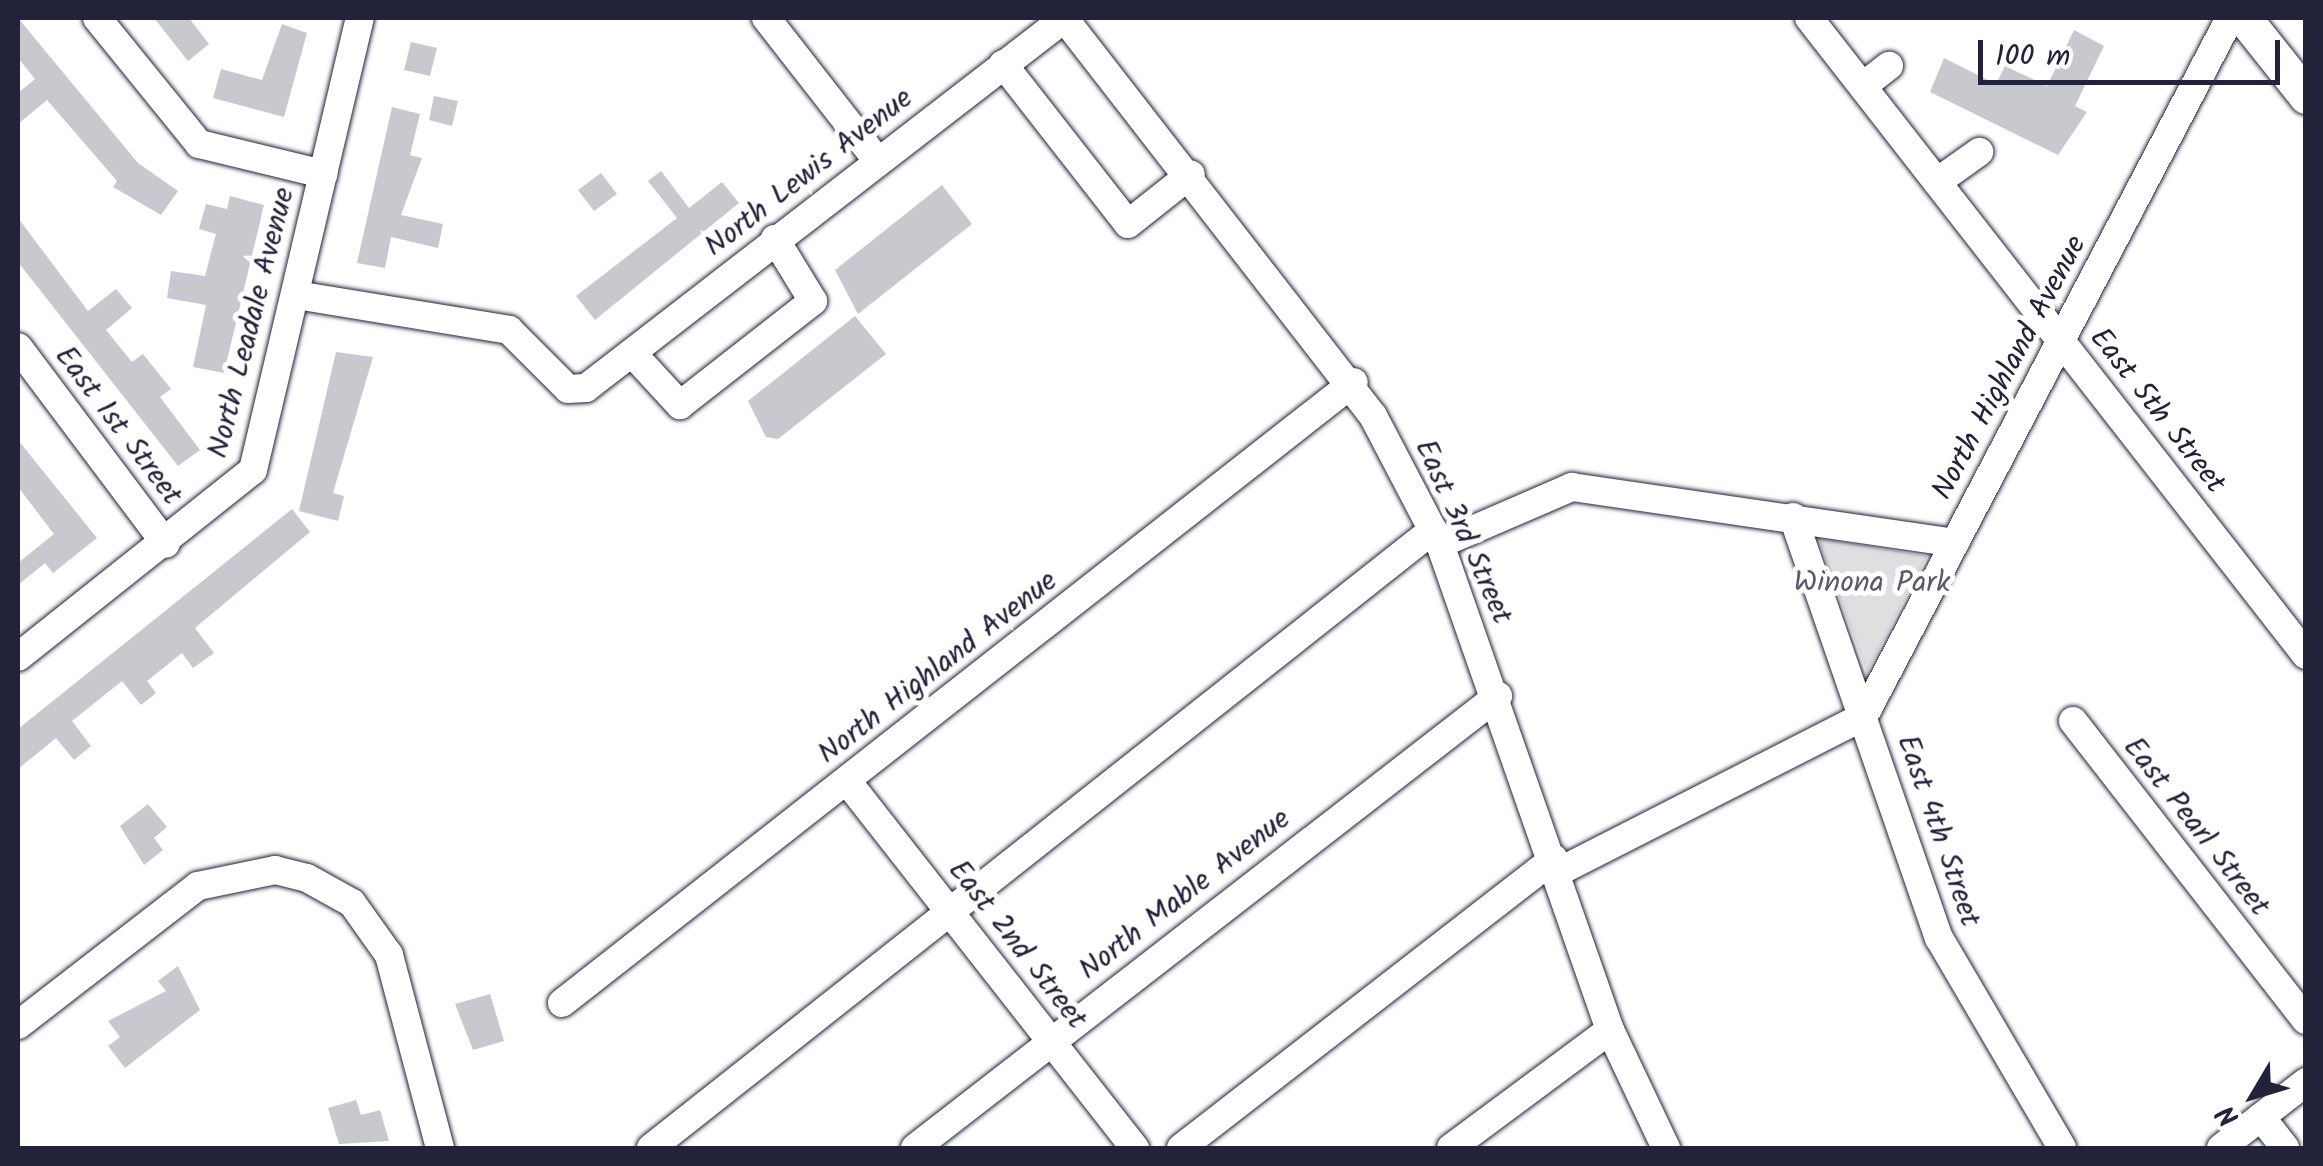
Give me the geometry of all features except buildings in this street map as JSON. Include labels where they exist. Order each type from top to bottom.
[{"type":"main road","points":[[2244,18],[2306,96]]},
{"type":"street","points":[[97,18],[198,144],[323,174]]},
{"type":"street","name":"North Leadale Avenue","points":[[18,657],[166,544],[253,470],[360,18]]},
{"type":"street","points":[[766,18],[877,160]]},
{"type":"street","name":"North Lewis Avenue","points":[[296,295],[498,326],[568,390],[595,382],[1064,18]]},
{"type":"street","name":"East 3rd Street","points":[[1064,18],[1354,382],[1437,537],[1498,696],[1610,1030],[1666,1148]]},
{"type":"street","name":"East 5th Street","points":[[1809,18],[2306,655]]},
{"type":"street","name":"North Highland Avenue","points":[[651,1148],[1437,537],[1572,487],[1954,543],[2230,18]]},
{"type":"street","points":[[1003,64],[1128,224],[1191,174]]},
{"type":"street","points":[[1863,86],[1889,66]]},
{"type":"street","points":[[1937,182],[1980,152]]},
{"type":"street","points":[[632,352],[680,406],[813,302],[813,287],[775,239]]},
{"type":"street","name":"East 1st Street","points":[[18,347],[166,544]]},
{"type":"street","name":"North Highland Avenue","points":[[562,1003],[1354,382]]},
{"type":"street","name":"East 4th Street","points":[[1793,517],[1939,938],[2062,1148]]},
{"type":"street","points":[[1181,1148],[1556,865],[1864,716],[1954,543]]},
{"type":"street","name":"North Mable Avenue","points":[[915,1148],[1498,696]]},
{"type":"street","name":"East Pearl Street","points":[[2073,721],[2306,1020]]},
{"type":"street","name":"East 2nd Street","points":[[847,781],[1135,1148]]},
{"type":"street","points":[[18,1025],[198,886],[275,870],[306,878],[352,903],[389,955],[440,1148]]},
{"type":"street","points":[[1451,1148],[1610,1030]]},
{"type":"street","points":[[2221,1148],[2306,1082]]},
{"type":"street","points":[[2261,1117],[2285,1148]]},
{"type":"green space","name":"Winona Park","points":[[1818,538],[1927,556],[1867,673]]}]
